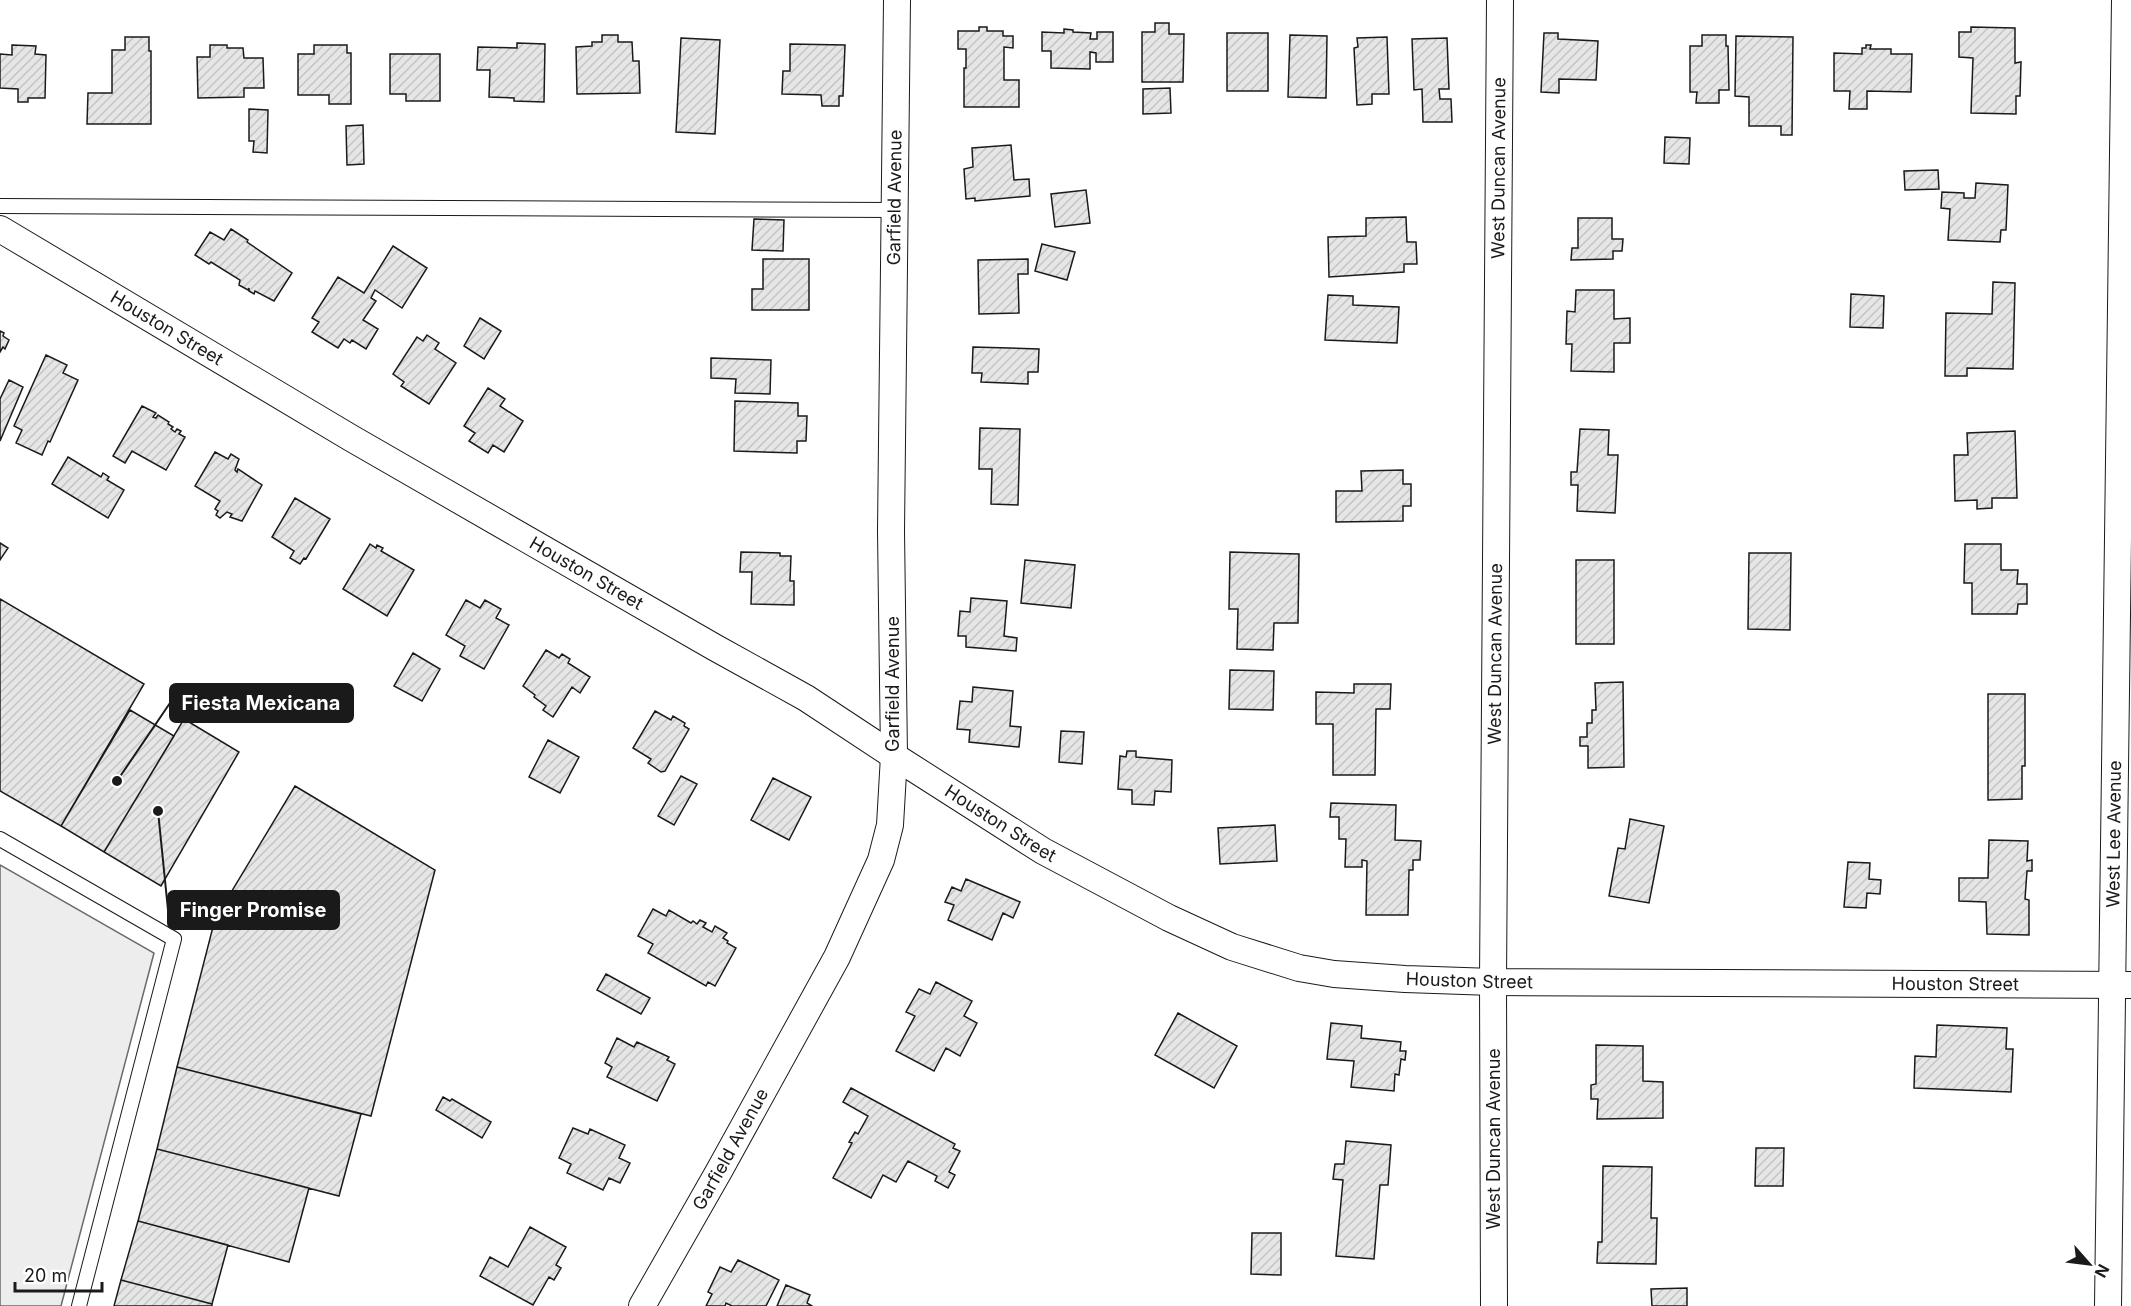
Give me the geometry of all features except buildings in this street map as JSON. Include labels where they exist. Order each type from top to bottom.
[{"type":"street","name":"Garfield Avenue","points":[[642,1306],[837,957],[881,860],[890,825],[894,756],[891,531],[897,0]]},
{"type":"street","name":"West Duncan Avenue","points":[[1494,1306],[1493,982],[1500,0]]},
{"type":"street","name":"West Lee Avenue","points":[[2108,1306],[2122,985],[2125,0]]},
{"type":"street","name":"Houston Street","points":[[0,229],[351,438],[714,648],[806,698],[1064,862],[1169,918],[1232,947],[1299,968],[1334,974],[1405,979],[1493,982],[2122,985]]},
{"type":"lane","points":[[0,206],[894,210]]},
{"type":"lane","points":[[0,839],[174,939],[79,1306]]},
{"type":"shaded area","points":[[0,865],[154,953],[61,1306],[0,1306]]},
{"type":"place","name":"Fiesta Mexicana","points":[[117,781]]},
{"type":"place","name":"Finger Promise","points":[[158,811]]}]
